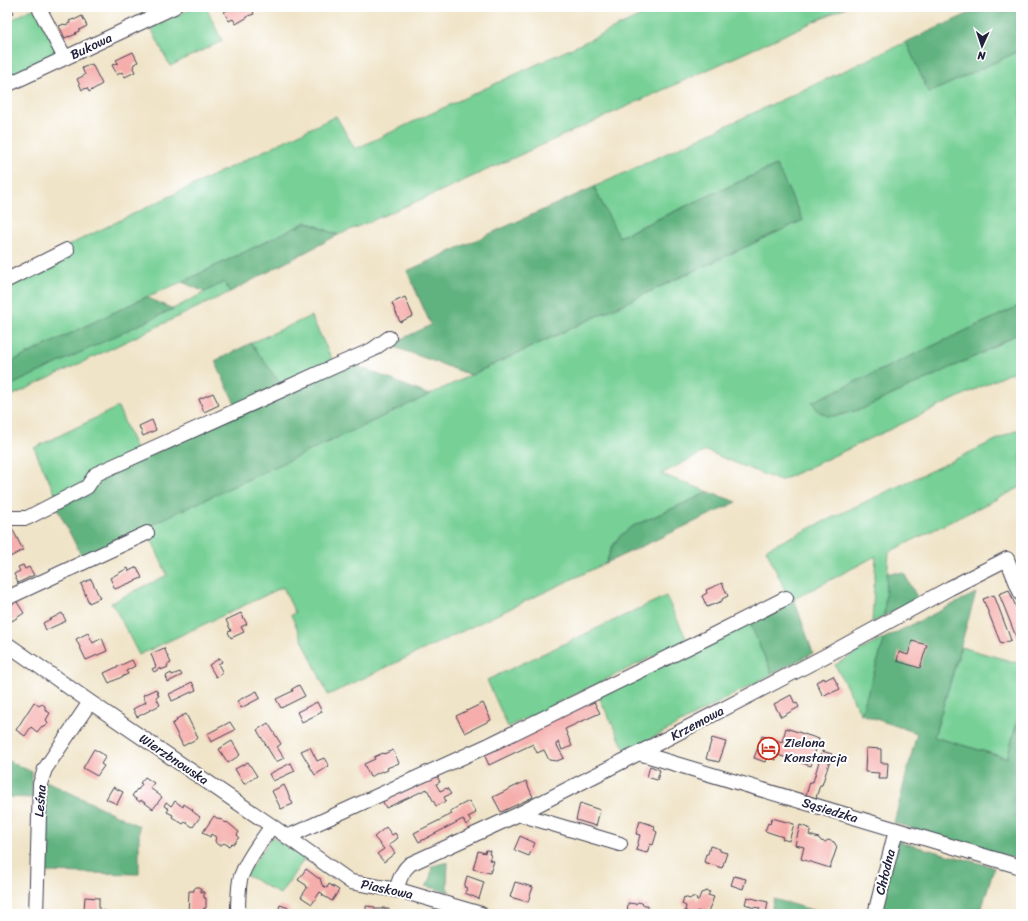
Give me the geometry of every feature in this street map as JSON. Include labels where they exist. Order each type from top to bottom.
[{"type":"street","name":"Bukowa","points":[[7,84],[174,7]]},
{"type":"street","points":[[40,10],[65,58]]},
{"type":"street","points":[[7,280],[67,250]]},
{"type":"street","points":[[7,518],[27,518],[87,487],[96,474],[372,350],[389,338]]},
{"type":"street","points":[[7,598],[147,533]]},
{"type":"street","name":"Krzemowa","points":[[396,890],[400,876],[410,864],[519,814],[665,740],[1007,558],[1021,594]]},
{"type":"street","points":[[287,836],[489,745],[786,598]]},
{"type":"street","name":"Wierzbnowska","points":[[7,644],[340,874]]},
{"type":"street","name":"Leśna","points":[[36,914],[40,784],[45,769],[90,702]]},
{"type":"street","points":[[665,740],[674,764]]},
{"type":"street","name":"Sąsiedzka","points":[[639,753],[1021,867]]},
{"type":"street","points":[[519,814],[620,844]]},
{"type":"street","points":[[238,914],[240,878],[245,866],[272,826]]},
{"type":"street","name":"Chłodna","points":[[875,914],[896,830]]},
{"type":"street","name":"Piaskowa","points":[[340,874],[351,882],[396,890],[439,908],[481,914]]},
{"type":"green space","points":[[195,7],[206,7],[222,41],[170,66],[151,28]]},
{"type":"green space","points":[[660,7],[846,7],[434,194],[338,235],[307,222],[7,364],[7,284],[67,246],[336,116],[355,149]]},
{"type":"green space","points":[[983,7],[1021,7],[1021,50],[929,93],[906,42]]},
{"type":"green space","points":[[32,9],[38,12],[58,53],[7,77],[7,22]]},
{"type":"green space","points":[[906,42],[929,93],[1021,50],[1021,305],[812,402],[862,409],[980,354],[1021,332],[1021,368],[780,481],[706,451],[661,474],[709,492],[631,527],[619,537],[612,547],[606,563],[328,695],[291,615],[295,613],[283,587],[139,655],[111,603],[167,575],[146,527],[803,220],[776,165],[618,237],[594,187]]},
{"type":"green space","points":[[776,165],[803,220],[471,375],[389,345],[431,325],[407,271],[594,187],[619,237]]},
{"type":"green space","points":[[307,222],[338,235],[230,292],[224,282],[205,292],[182,282]]},
{"type":"green space","points":[[224,282],[230,292],[7,398],[7,387],[173,309]]},
{"type":"green space","points":[[146,297],[173,309],[7,387],[7,364]]},
{"type":"green space","points":[[1021,305],[1021,332],[980,354],[862,409],[837,416],[828,416],[818,411],[812,402]]},
{"type":"green space","points":[[311,316],[333,361],[281,385],[251,343]]},
{"type":"green space","points":[[251,343],[281,385],[236,406],[215,361]]},
{"type":"green space","points":[[348,362],[429,395],[82,557],[57,508],[97,480]]},
{"type":"green space","points":[[118,407],[137,452],[83,485],[57,498],[34,448]]},
{"type":"green space","points":[[1021,428],[1021,487],[889,552],[884,616],[872,623],[876,556],[790,601],[766,549]]},
{"type":"green space","points":[[709,492],[737,502],[606,563],[612,547],[619,537],[631,527]]},
{"type":"green space","points":[[887,573],[904,573],[918,599],[884,616]]},
{"type":"green space","points":[[976,593],[934,737],[1007,758],[1021,708],[1021,860],[894,823],[917,733],[861,714],[885,638]]},
{"type":"green space","points":[[666,596],[687,640],[508,727],[487,680]]},
{"type":"green space","points":[[794,599],[813,653],[772,674],[749,621]]},
{"type":"green space","points":[[749,621],[772,674],[626,752],[598,695]]},
{"type":"green space","points":[[885,638],[861,714],[835,665]]},
{"type":"green space","points":[[961,647],[1021,664],[1021,708],[1007,758],[934,737]]},
{"type":"green space","points":[[7,760],[32,772],[32,798],[7,797]]},
{"type":"green space","points":[[46,781],[139,826],[139,874],[44,872]]},
{"type":"green space","points":[[890,835],[903,843],[994,867],[980,914],[868,914]]},
{"type":"green space","points":[[272,837],[305,858],[280,894],[246,875]]},
{"type":"green space","points":[[448,862],[447,888],[450,892],[425,886],[430,881],[432,866]]},
{"type":"green space","points":[[774,899],[826,914],[770,914]]},
{"type":"building","points":[[7,7],[11,7],[14,13],[7,16]]},
{"type":"building","points":[[231,7],[250,7],[251,9],[252,8],[254,14],[236,24],[233,19],[229,21],[224,12]]},
{"type":"building","points":[[82,16],[87,26],[79,30],[75,33],[76,34],[65,38],[59,26],[70,23],[69,21]]},
{"type":"building","points":[[133,52],[138,62],[134,64],[133,68],[135,72],[125,77],[122,72],[117,75],[112,65],[118,63],[116,60]]},
{"type":"building","points":[[92,64],[102,84],[89,92],[87,88],[82,90],[77,79],[85,75],[82,68]]},
{"type":"building","points":[[405,297],[413,316],[400,322],[392,303]]},
{"type":"building","points":[[213,393],[219,405],[204,412],[199,399]]},
{"type":"building","points":[[152,420],[156,430],[143,436],[139,426]]},
{"type":"building","points":[[11,526],[23,550],[10,557],[7,552],[7,528]]},
{"type":"building","points":[[23,565],[25,569],[29,567],[34,575],[18,583],[14,574],[20,571],[18,567]]},
{"type":"building","points":[[137,567],[142,578],[115,589],[110,578],[128,568],[129,571]]},
{"type":"building","points":[[91,579],[100,598],[89,603],[81,584]]},
{"type":"building","points":[[722,583],[728,596],[722,599],[722,601],[707,607],[702,596],[707,593],[706,590]]},
{"type":"building","points":[[1009,590],[1021,619],[1021,638],[1017,639],[999,594]]},
{"type":"building","points":[[994,595],[1011,640],[1001,644],[983,599]]},
{"type":"building","points":[[15,599],[24,613],[12,621],[7,613],[7,604]]},
{"type":"building","points":[[62,613],[66,621],[46,630],[43,623]]},
{"type":"building","points":[[241,613],[247,624],[241,627],[244,632],[231,638],[228,632],[231,631],[226,620]]},
{"type":"building","points":[[88,633],[93,643],[102,638],[107,651],[86,660],[76,639]]},
{"type":"building","points":[[912,641],[927,645],[920,668],[897,661],[899,652],[908,655]]},
{"type":"building","points":[[164,648],[171,663],[167,665],[168,667],[161,670],[161,668],[154,672],[152,669],[156,667],[151,654]]},
{"type":"building","points":[[220,658],[222,662],[218,664],[223,673],[216,677],[209,665]]},
{"type":"building","points":[[132,660],[135,666],[126,671],[128,674],[109,683],[104,673]]},
{"type":"building","points":[[180,672],[182,675],[168,682],[166,676],[171,673],[172,675]]},
{"type":"building","points":[[833,676],[840,689],[823,696],[816,682]]},
{"type":"building","points":[[192,682],[196,690],[172,701],[169,694]]},
{"type":"building","points":[[299,685],[305,696],[281,708],[276,699],[293,691],[292,689]]},
{"type":"building","points":[[156,689],[159,696],[156,697],[160,705],[137,717],[133,709],[146,702],[143,695]]},
{"type":"building","points":[[257,691],[260,698],[241,708],[237,701]]},
{"type":"building","points":[[791,695],[795,704],[797,703],[799,707],[781,717],[774,704]]},
{"type":"building","points":[[593,700],[600,713],[565,729],[572,746],[562,750],[559,742],[556,744],[564,758],[557,761],[549,760],[544,750],[537,753],[533,744],[489,765],[482,750]]},
{"type":"building","points":[[34,702],[39,706],[42,704],[45,706],[45,710],[50,713],[46,720],[48,723],[46,726],[42,726],[37,732],[31,727],[25,736],[16,730]]},
{"type":"building","points":[[317,702],[322,712],[302,722],[297,712]]},
{"type":"building","points":[[483,703],[491,720],[465,733],[456,716]]},
{"type":"building","points":[[186,714],[198,738],[183,746],[172,724],[177,721],[176,719]]},
{"type":"building","points":[[230,722],[235,730],[211,742],[207,734]]},
{"type":"building","points":[[268,723],[281,744],[277,747],[284,758],[276,762],[257,730]]},
{"type":"building","points":[[786,728],[819,739],[811,766],[778,755],[776,760],[767,757],[765,762],[754,758],[762,736],[782,742]]},
{"type":"building","points":[[712,738],[726,742],[719,762],[706,759]]},
{"type":"building","points":[[232,741],[240,755],[228,763],[219,749]]},
{"type":"building","points":[[310,747],[317,761],[324,758],[329,766],[315,775],[301,751]]},
{"type":"building","points":[[866,748],[881,749],[881,763],[888,763],[887,779],[878,779],[879,773],[865,772]]},
{"type":"building","points":[[94,749],[106,756],[101,764],[104,766],[97,776],[83,768]]},
{"type":"building","points":[[393,750],[399,763],[387,768],[388,770],[382,771],[370,777],[364,764],[375,759],[374,757]]},
{"type":"building","points":[[822,751],[832,754],[816,798],[806,795],[810,782],[813,782]]},
{"type":"building","points":[[248,762],[257,776],[244,784],[235,769]]},
{"type":"building","points":[[291,763],[295,771],[273,781],[269,774]]},
{"type":"building","points":[[650,766],[660,770],[657,780],[647,777]]},
{"type":"building","points":[[436,774],[440,782],[436,784],[440,791],[447,788],[451,794],[444,797],[446,801],[436,806],[427,789],[386,808],[381,798]]},
{"type":"building","points":[[145,777],[154,783],[150,788],[162,797],[153,809],[141,800],[140,802],[132,796],[137,789],[138,790],[142,784],[140,783]]},
{"type":"building","points":[[526,781],[533,797],[501,812],[493,797]]},
{"type":"building","points":[[284,785],[293,804],[281,809],[272,791]]},
{"type":"building","points":[[113,787],[123,792],[117,804],[106,799]]},
{"type":"building","points":[[175,801],[183,807],[184,804],[200,817],[193,827],[185,822],[183,824],[167,812],[169,809],[164,806],[166,802],[171,806]]},
{"type":"building","points":[[469,801],[476,813],[468,817],[471,822],[466,825],[463,819],[419,842],[414,833],[452,814],[450,811]]},
{"type":"building","points":[[580,803],[600,810],[596,826],[576,820]]},
{"type":"building","points":[[7,812],[10,812],[9,836],[7,835]]},
{"type":"building","points":[[214,816],[226,823],[227,822],[239,832],[237,835],[239,837],[234,844],[232,843],[229,846],[224,843],[218,845],[215,841],[216,837],[211,834],[210,837],[203,832]]},
{"type":"building","points":[[772,818],[794,824],[789,841],[782,839],[783,837],[765,831]]},
{"type":"building","points":[[640,821],[655,826],[654,830],[657,832],[653,845],[650,844],[647,853],[636,850],[640,835],[636,834]]},
{"type":"building","points":[[800,825],[811,829],[809,835],[819,838],[821,841],[825,842],[828,840],[834,842],[837,847],[830,868],[801,859],[804,847],[795,845]]},
{"type":"building","points":[[386,827],[392,835],[395,833],[398,838],[389,845],[395,853],[384,862],[377,854],[384,849],[374,837]]},
{"type":"building","points":[[520,836],[535,843],[529,856],[514,850]]},
{"type":"building","points":[[710,846],[727,853],[722,868],[704,862]]},
{"type":"building","points":[[486,850],[490,851],[489,854],[491,855],[489,860],[494,861],[490,873],[473,869],[478,851],[485,853]]},
{"type":"building","points":[[306,869],[320,878],[322,885],[327,888],[329,884],[339,890],[332,901],[320,892],[312,904],[301,897],[307,888],[306,885],[298,880]]},
{"type":"building","points":[[467,876],[484,882],[479,899],[465,893],[467,888],[464,887]]},
{"type":"building","points":[[734,876],[746,879],[743,889],[731,885]]},
{"type":"building","points":[[515,882],[533,887],[528,902],[510,897]]},
{"type":"building","points":[[196,887],[201,889],[201,892],[204,892],[204,898],[206,898],[206,908],[204,908],[203,914],[188,914],[189,891],[194,891]]},
{"type":"building","points":[[707,891],[710,892],[708,895],[714,897],[707,914],[697,911],[696,913],[693,912],[693,914],[685,911],[686,906],[682,904],[684,897],[690,899],[695,897],[698,901],[701,893]]},
{"type":"building","points":[[85,897],[99,898],[99,910],[105,911],[105,914],[87,914],[88,910],[84,910]]},
{"type":"building","points":[[747,897],[768,902],[766,913],[759,911],[760,908],[750,907],[745,904]]},
{"type":"building","points":[[638,902],[648,905],[647,914],[627,914],[628,903],[636,904]]},
{"type":"building","points":[[280,905],[289,908],[288,910],[297,914],[277,914]]},
{"type":"building","points":[[366,906],[375,907],[375,909],[389,909],[388,914],[366,914]]},
{"type":"place","name":"Zielona Konstancja","points":[[769,749]]}]
